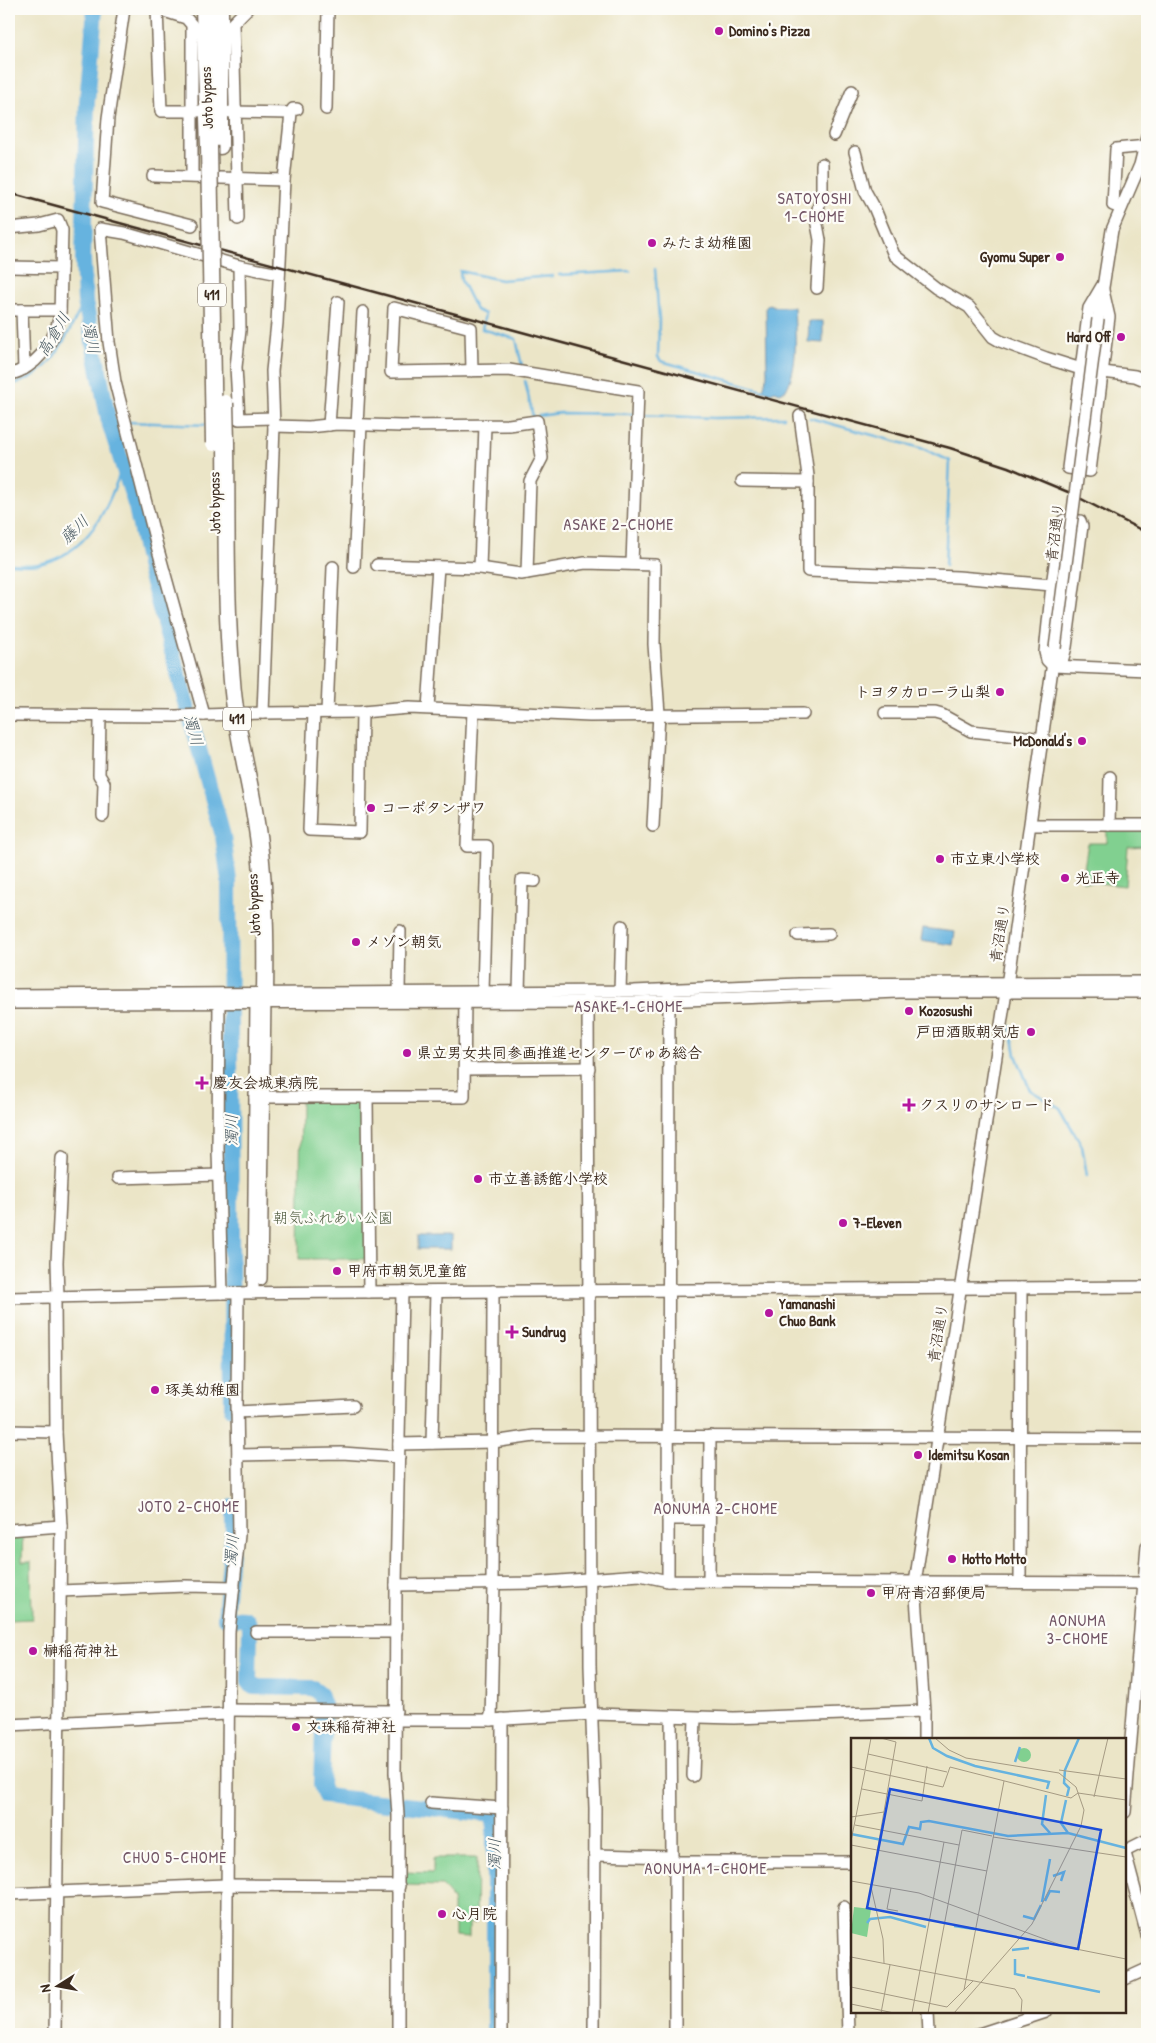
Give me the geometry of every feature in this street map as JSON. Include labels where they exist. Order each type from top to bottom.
[{"type":"highway","name":"Joto bypass","points":[[204,9],[215,146]]},
{"type":"highway","name":"Joto bypass","points":[[220,9],[215,146],[220,443],[218,631],[254,878],[256,924],[254,999]]},
{"type":"street","points":[[124,9],[108,118],[102,202],[192,225]]},
{"type":"street","points":[[192,176],[195,111],[192,25],[186,18],[158,9],[161,111],[195,111]]},
{"type":"street","points":[[238,219],[232,112],[233,23],[248,9]]},
{"type":"street","points":[[326,109],[328,9]]},
{"type":"street","points":[[834,135],[852,91]]},
{"type":"street","points":[[232,112],[294,111],[284,180],[278,323],[272,371],[274,422],[263,713]]},
{"type":"street","points":[[1121,208],[1113,205],[1116,150],[1147,143]]},
{"type":"street","name":"青沼通り","points":[[924,1738],[924,1711],[915,1583],[1044,739],[1102,286],[1112,230],[1140,165],[1147,143]]},
{"type":"street","points":[[855,152],[865,191],[874,206],[894,255],[936,288],[969,307],[993,337],[1046,358],[1081,369]]},
{"type":"street","points":[[817,288],[820,240],[816,219],[822,190],[822,164]]},
{"type":"street","points":[[153,176],[284,180]]},
{"type":"street","points":[[9,228],[39,225],[58,220],[62,230],[58,324],[46,349],[35,362],[9,375]]},
{"type":"street","points":[[204,715],[157,546],[115,382],[109,342],[100,229],[161,242],[239,266],[279,274]]},
{"type":"street","points":[[239,266],[240,330],[236,367],[239,419],[309,427],[329,425],[509,425],[537,421],[542,458],[530,481],[527,573]]},
{"type":"street","points":[[9,267],[61,268]]},
{"type":"street","points":[[1102,286],[1109,317],[1090,470],[1068,468],[1089,308],[1102,286]]},
{"type":"street","points":[[329,425],[338,302]]},
{"type":"street","points":[[472,371],[471,328],[394,308],[391,372],[472,371],[509,370],[638,390],[632,564]]},
{"type":"street","points":[[9,310],[60,310]]},
{"type":"street","points":[[22,310],[24,369]]},
{"type":"street","points":[[354,567],[364,312]]},
{"type":"street","points":[[1103,372],[1135,376],[1147,381]]},
{"type":"street","points":[[800,416],[808,482],[808,571],[958,577],[1052,585]]},
{"type":"street","points":[[480,568],[485,425]]},
{"type":"street","points":[[742,481],[808,482]]},
{"type":"street","points":[[1053,666],[1063,658],[1066,647],[1082,526],[1080,521],[1064,520],[1061,523],[1052,585],[1045,652],[1047,660],[1053,666],[1147,670]]},
{"type":"street","points":[[376,565],[480,568],[527,573],[585,563],[655,565],[654,644],[659,714],[653,826]]},
{"type":"street","points":[[327,712],[333,567]]},
{"type":"street","points":[[428,708],[438,567]]},
{"type":"street","points":[[9,715],[176,716],[362,712],[428,708],[590,716],[803,714]]},
{"type":"street","points":[[473,711],[467,846],[487,846],[483,992]]},
{"type":"street","points":[[314,712],[309,830],[360,832],[362,712]]},
{"type":"street","points":[[885,713],[935,713],[971,731],[1044,739]]},
{"type":"street","points":[[100,716],[99,775],[104,783],[103,816]]},
{"type":"street","points":[[1109,825],[1110,777]]},
{"type":"street","points":[[1031,825],[1147,825]]},
{"type":"street","points":[[519,992],[522,880],[535,880]]},
{"type":"street","points":[[620,991],[622,926]]},
{"type":"street","points":[[399,992],[400,931]]},
{"type":"street","points":[[798,935],[829,934]]},
{"type":"street","points":[[1007,988],[1147,982]]},
{"type":"street","points":[[9,995],[219,999],[669,996],[799,984],[1147,992]]},
{"type":"street","points":[[254,999],[399,992],[465,997],[483,992],[519,992],[588,997],[620,991],[669,996]]},
{"type":"street","points":[[668,1581],[669,996]]},
{"type":"street","points":[[260,1097],[464,1097],[465,997]]},
{"type":"street","points":[[588,997],[590,1666],[593,1714],[595,1855],[594,2034]]},
{"type":"street","points":[[9,1003],[219,999]]},
{"type":"street","points":[[219,999],[218,1151],[223,1293]]},
{"type":"street","points":[[254,999],[260,1097],[257,1293]]},
{"type":"street","points":[[465,1070],[589,1068]]},
{"type":"street","points":[[367,1097],[369,1292]]},
{"type":"street","points":[[55,2034],[61,1526],[56,1432],[57,1262],[62,1158]]},
{"type":"street","points":[[118,1178],[219,1175]]},
{"type":"street","points":[[9,1298],[223,1293],[1147,1287]]},
{"type":"street","points":[[1020,1288],[1020,1582]]},
{"type":"street","points":[[492,1291],[493,1584],[502,1808],[501,2034]]},
{"type":"street","points":[[398,2034],[398,1815],[394,1773],[402,1292]]},
{"type":"street","points":[[432,1443],[436,1292]]},
{"type":"street","points":[[226,2034],[228,1712],[231,1619],[239,1535],[238,1293]]},
{"type":"street","points":[[237,1412],[352,1406]]},
{"type":"street","points":[[9,1431],[56,1432]]},
{"type":"street","points":[[399,1444],[493,1442],[534,1436],[1147,1438]]},
{"type":"street","points":[[709,1581],[710,1436]]},
{"type":"street","points":[[238,1455],[342,1453],[399,1457]]},
{"type":"street","points":[[668,1519],[709,1519]]},
{"type":"street","points":[[9,1530],[61,1526]]},
{"type":"street","points":[[1126,1799],[1146,1583],[1147,1546]]},
{"type":"street","points":[[396,1585],[493,1584],[640,1575],[668,1581],[1146,1583]]},
{"type":"street","points":[[60,1591],[185,1586],[234,1587]]},
{"type":"street","points":[[256,1632],[396,1632]]},
{"type":"street","points":[[9,1725],[228,1712],[318,1710],[497,1719],[593,1714],[695,1718],[760,1718],[924,1711]]},
{"type":"street","points":[[671,1717],[675,2034]]},
{"type":"street","points":[[693,1776],[695,1718]]},
{"type":"street","points":[[431,1803],[502,1808]]},
{"type":"street","points":[[1126,1851],[1147,1840]]},
{"type":"street","points":[[595,1855],[674,1859],[851,1862]]},
{"type":"street","points":[[1126,1856],[1147,1935]]},
{"type":"street","points":[[9,1894],[227,1885],[398,1886]]},
{"type":"street","points":[[844,1907],[848,2034]]},
{"type":"street","points":[[1126,1979],[1147,1969]]},
{"type":"street","points":[[928,2013],[929,2034]]},
{"type":"street","points":[[979,2034],[1043,2013]]},
{"type":"green space","points":[[1147,828],[1147,846],[1128,847],[1125,886],[1082,881],[1088,843],[1107,843],[1107,829]]},
{"type":"green space","name":"朝気ふれあい公園","points":[[301,1101],[362,1101],[366,1259],[299,1259]]},
{"type":"green space","points":[[23,1529],[22,1562],[31,1562],[32,1619],[9,1620],[9,1530]]},
{"type":"green space","points":[[433,1858],[477,1858],[476,1923],[469,1923],[469,1937],[455,1936],[453,1899],[450,1898],[449,1893],[442,1886],[404,1885],[403,1872],[433,1873]]},
{"type":"water","points":[[770,304],[776,307],[794,307],[795,360],[786,390],[780,393],[775,391],[770,393],[763,390],[767,375],[766,307]]},
{"type":"water","points":[[809,321],[823,321],[823,343],[808,342]]},
{"type":"water","points":[[923,928],[955,932],[953,945],[921,940]]},
{"type":"water","points":[[418,1236],[451,1236],[451,1249],[418,1249]]},
{"type":"waterway","name":"濁川","points":[[95,9],[87,102],[83,259],[85,301],[109,422],[136,507],[148,565],[223,836],[229,881],[232,1408]]},
{"type":"waterway","points":[[655,269],[659,319],[658,357],[661,361],[763,390]]},
{"type":"waterway","points":[[522,366],[516,339],[482,329],[485,314],[476,310],[461,280],[460,271],[501,280],[553,276]]},
{"type":"waterway","points":[[559,275],[630,271]]},
{"type":"waterway","name":"高倉川","points":[[9,385],[24,381],[48,364],[64,341],[85,301]]},
{"type":"waterway","points":[[525,381],[533,417]]},
{"type":"waterway","points":[[538,416],[560,413],[635,414]]},
{"type":"waterway","points":[[640,415],[714,418],[784,417]]},
{"type":"waterway","points":[[810,418],[924,449],[950,461],[945,566]]},
{"type":"waterway","points":[[109,422],[123,422]]},
{"type":"waterway","points":[[128,422],[208,425]]},
{"type":"waterway","name":"藤川","points":[[9,564],[36,565],[56,559],[71,551],[83,540],[103,514],[122,467]]},
{"type":"waterway","points":[[1011,1026],[1016,1055],[1030,1090],[1060,1108],[1082,1146],[1087,1176]]},
{"type":"waterway","name":"濁川","points":[[233,1507],[233,1528],[225,1618],[248,1621],[250,1627],[249,1682],[253,1687],[313,1688],[320,1693],[324,1705],[321,1785],[325,1796],[494,1815],[494,2034]]},
{"type":"railway","points":[[9,193],[950,448],[1008,467],[1068,492],[1147,533]]},
{"type":"place","name":"Domino's Pizza","points":[[719,31]]},
{"type":"place","name":"みたま幼稚園","points":[[652,243]]},
{"type":"place","name":"Gyomu Super","points":[[1060,257]]},
{"type":"place","name":"Hard Off","points":[[1121,337]]},
{"type":"place","name":"トヨタカローラ山梨","points":[[1000,692]]},
{"type":"place","name":"McDonald's","points":[[1082,741]]},
{"type":"place","name":"コーポタンザワ","points":[[371,808]]},
{"type":"place","name":"市立東小学校","points":[[940,859]]},
{"type":"place","name":"光正寺","points":[[1065,878]]},
{"type":"place","name":"メゾン朝気","points":[[356,942]]},
{"type":"place","name":"Kozosushi","points":[[909,1011]]},
{"type":"place","name":"戸田酒販朝気店","points":[[1031,1032]]},
{"type":"place","name":"県立男女共同参画推進センターぴゅあ総合","points":[[407,1053]]},
{"type":"place","name":"慶友会城東病院","points":[[202,1083]]},
{"type":"place","name":"クスリのサンロード","points":[[909,1105]]},
{"type":"place","name":"市立善誘館小学校","points":[[478,1179]]},
{"type":"place","name":"7-Eleven","points":[[843,1223]]},
{"type":"place","name":"甲府市朝気児童館","points":[[337,1271]]},
{"type":"place","name":"Yamanashi Chuo Bank","points":[[769,1313]]},
{"type":"place","name":"Sundrug","points":[[512,1332]]},
{"type":"place","name":"琢美幼稚園","points":[[155,1390]]},
{"type":"place","name":"Idemitsu Kosan","points":[[918,1455]]},
{"type":"place","name":"Hotto Motto","points":[[952,1559]]},
{"type":"place","name":"甲府青沼郵便局","points":[[871,1593]]},
{"type":"place","name":"榊稲荷神社","points":[[33,1651]]},
{"type":"place","name":"文珠稲荷神社","points":[[296,1727]]},
{"type":"place","name":"心月院","points":[[442,1914]]},
{"type":"district","name":"SATOYOSHI 1-CHOME","points":[[815,207]]},
{"type":"district","name":"ASAKE 2-CHOME","points":[[619,524]]},
{"type":"district","name":"ASAKE 1-CHOME","points":[[629,1006]]},
{"type":"district","name":"JOTO 2-CHOME","points":[[189,1506]]},
{"type":"district","name":"AONUMA 2-CHOME","points":[[716,1508]]},
{"type":"district","name":"AONUMA 3-CHOME","points":[[1078,1629]]},
{"type":"district","name":"CHUO 5-CHOME","points":[[175,1857]]},
{"type":"district","name":"AONUMA 1-CHOME","points":[[706,1868]]}]
